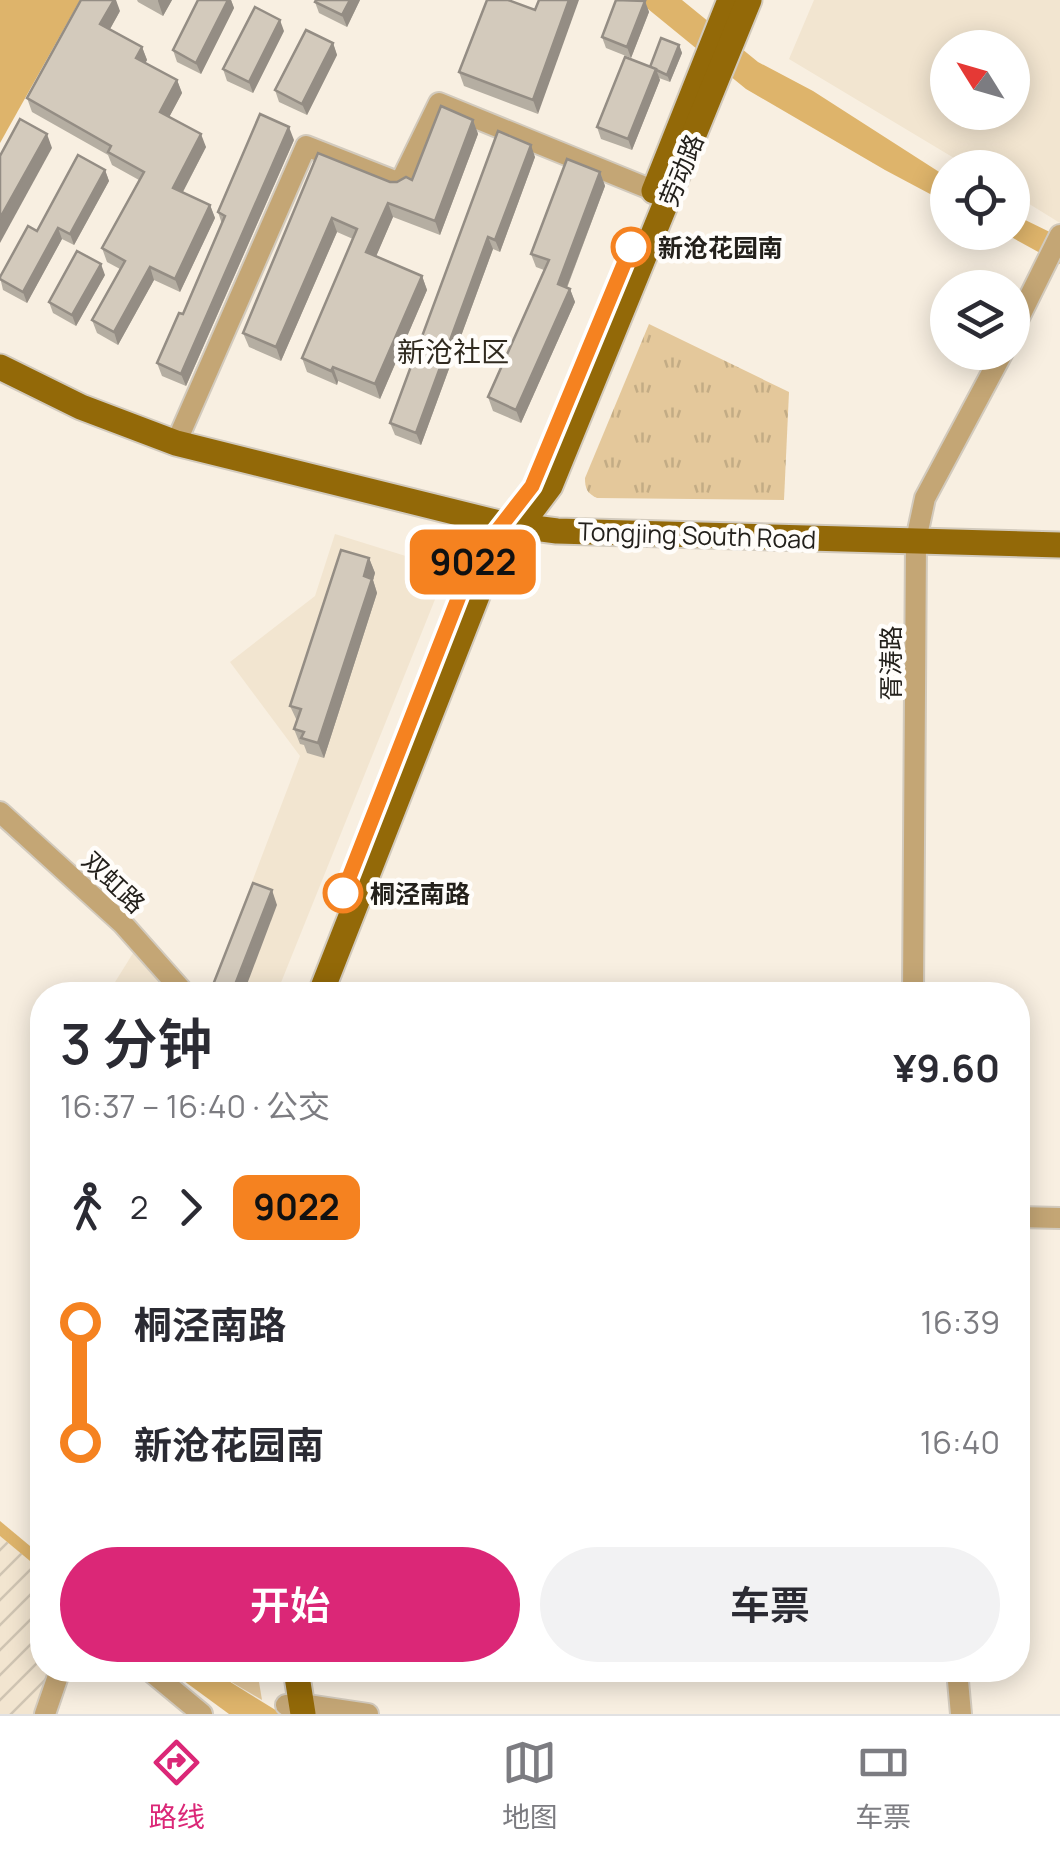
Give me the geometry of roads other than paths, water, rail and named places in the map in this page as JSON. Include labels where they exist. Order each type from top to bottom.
[{"type":"main road","name":"劳动路","points":[[726,33],[730,0]]},
{"type":"main road","name":"劳动路","points":[[325,982],[488,568],[533,483],[662,194],[726,33],[750,0]]},
{"type":"main road","name":"Tongjing South Road","points":[[0,366],[81,407],[176,444],[556,546],[1060,545]]},
{"type":"main road","name":"Tongjing South Road","points":[[0,384],[75,421],[171,458],[506,532]]},
{"type":"main road","name":"劳动路","points":[[308,982],[472,563],[506,532]]},
{"type":"main road","name":"Tongjing South Road","points":[[916,548],[1060,561]]},
{"type":"main road","points":[[284,1682],[293,1709]]},
{"type":"main road","points":[[293,1709],[295,1682]]},
{"type":"street","points":[[176,444],[306,146],[400,183],[438,103],[662,194]]},
{"type":"street","points":[[1030,296],[1060,235]]},
{"type":"street","name":"胥涛路","points":[[913,982],[916,548],[926,498],[994,370]]},
{"type":"street","name":"双虹路","points":[[0,812],[114,914],[174,982]]},
{"type":"street","points":[[1030,1217],[1060,1218]]},
{"type":"street","points":[[45,1714],[56,1682]]},
{"type":"street","points":[[163,1682],[202,1714]]},
{"type":"street","points":[[957,1682],[961,1714]]},
{"type":"street","points":[[293,1709],[368,1714]]},
{"type":"place","name":"新沧花园南","points":[[631,247]]},
{"type":"place","name":"桐泾南路","points":[[343,893]]},
{"type":"district","name":"新沧社区","points":[[453,351]]}]
